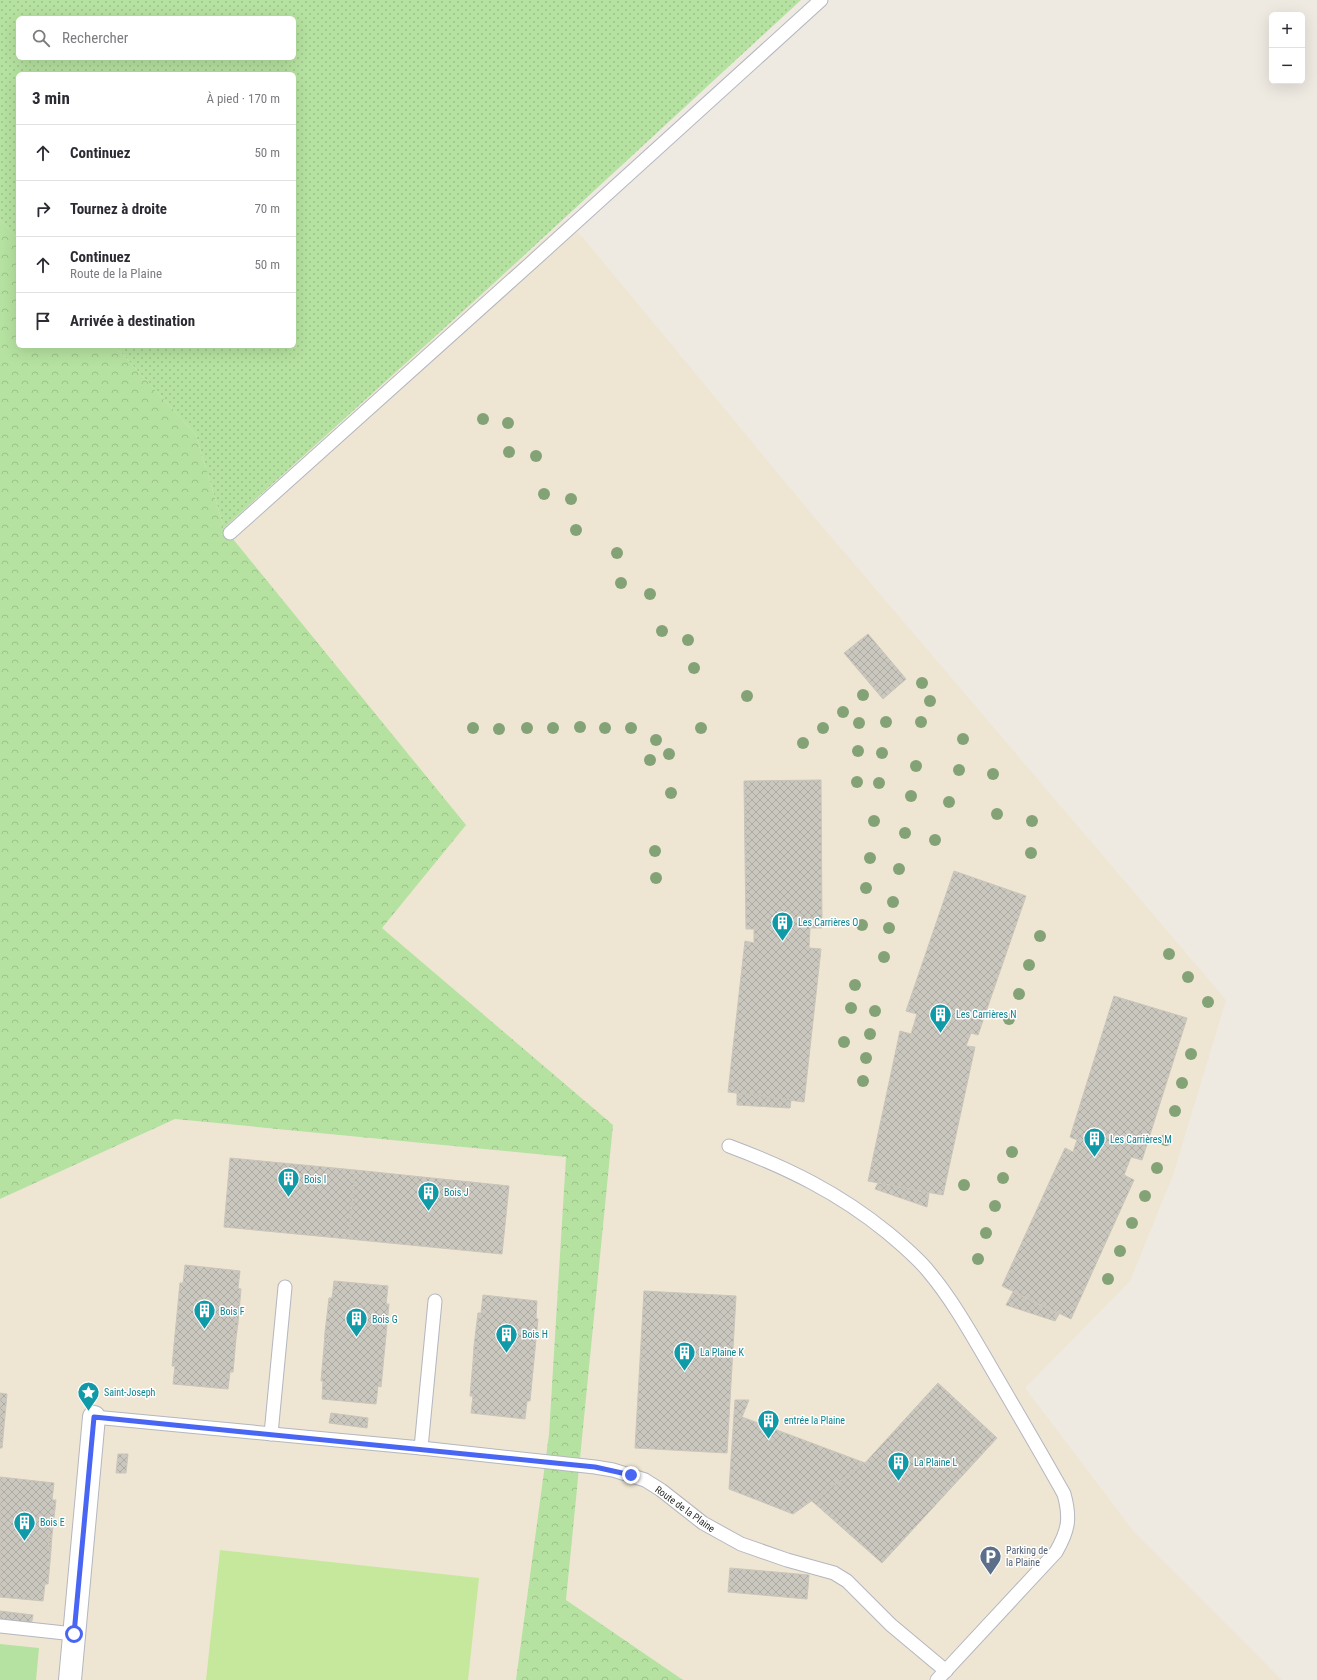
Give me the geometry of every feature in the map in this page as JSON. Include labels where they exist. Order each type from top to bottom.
[{"type":"street","points":[[70,1680],[94,1417]]},
{"type":"lane","points":[[230,533],[543,253],[821,0]]},
{"type":"lane","points":[[729,1146],[773,1162],[842,1199],[865,1214],[897,1240],[929,1271],[972,1334],[1064,1494],[1068,1507],[1068,1520],[1066,1532],[1056,1552],[942,1676]]},
{"type":"lane","points":[[270,1434],[285,1288]]},
{"type":"lane","points":[[421,1448],[435,1301]]},
{"type":"lane","name":"Route de la Plaine","points":[[94,1417],[421,1448],[595,1467],[631,1475],[645,1480],[661,1490],[703,1523],[741,1544],[788,1560],[818,1567],[834,1573],[847,1581],[942,1676]]},
{"type":"lane","points":[[0,1626],[74,1634]]},
{"type":"shaded area","points":[[564,221],[584,239],[809,511],[1226,1000],[1173,1175],[1130,1281],[1025,1388],[1134,1532],[1282,1680],[683,1680],[566,1600],[613,1125],[382,928],[224,528]]},
{"type":"shaded area","points":[[175,1119],[566,1157],[549,1434],[516,1680],[0,1680],[0,1199]]},
{"type":"green space","points":[[0,0],[801,0],[493,284],[224,528],[196,435],[117,348],[296,348],[296,72],[16,72],[16,237],[0,220]]},
{"type":"green space","points":[[0,220],[16,237],[16,348],[117,348],[196,435],[224,528],[466,825],[382,928],[613,1125],[566,1600],[683,1680],[516,1680],[549,1434],[566,1157],[175,1119],[0,1199]]},
{"type":"green space","points":[[220,1550],[479,1578],[468,1680],[206,1680]]},
{"type":"green space","points":[[0,1644],[39,1648],[36,1680],[0,1680]]},
{"type":"building","points":[[868,634],[906,679],[883,699],[844,653]]},
{"type":"building","name":"Les Carrières O","points":[[821,780],[822,928],[810,928],[809,948],[821,949],[804,1102],[728,1092],[745,941],[754,943],[754,929],[746,929],[744,781]]},
{"type":"building","name":"Les Carrières N","points":[[954,871],[1026,896],[978,1035],[971,1033],[966,1046],[975,1047],[943,1195],[868,1181],[900,1031],[911,1034],[917,1014],[906,1011]]},
{"type":"building","name":"Les Carrières M","points":[[1114,996],[1187,1018],[1142,1160],[1131,1157],[1124,1175],[1134,1180],[1071,1319],[1002,1286],[1065,1148],[1073,1152],[1077,1140],[1070,1137]]},
{"type":"building","points":[[737,1093],[791,1100],[790,1108],[737,1105]]},
{"type":"building","name":"Bois I","points":[[230,1158],[355,1170],[349,1239],[224,1227]]},
{"type":"building","name":"Bois J","points":[[355,1170],[509,1186],[502,1254],[349,1239]]},
{"type":"building","points":[[878,1183],[929,1193],[927,1207],[875,1189]]},
{"type":"building","name":"Bois F","points":[[185,1265],[240,1271],[238,1288],[241,1289],[238,1323],[235,1322],[233,1338],[236,1338],[233,1372],[230,1372],[228,1389],[173,1384],[175,1366],[172,1366],[180,1283],[183,1283]]},
{"type":"building","name":"Bois G","points":[[334,1281],[388,1286],[386,1304],[389,1304],[381,1387],[378,1386],[376,1404],[322,1399],[323,1381],[321,1381],[324,1347],[327,1348],[329,1332],[325,1332],[329,1298],[332,1298]]},
{"type":"building","name":"La Plaine K","points":[[644,1291],[736,1296],[727,1453],[635,1448]]},
{"type":"building","points":[[1013,1292],[1059,1314],[1055,1321],[1006,1305]]},
{"type":"building","name":"Bois H","points":[[483,1295],[537,1301],[536,1318],[538,1319],[530,1401],[527,1401],[525,1419],[471,1413],[473,1396],[470,1396],[473,1362],[476,1362],[478,1346],[474,1346],[478,1313],[481,1313]]},
{"type":"building","points":[[235,1322],[238,1323],[236,1338],[233,1338]]},
{"type":"building","points":[[325,1332],[329,1332],[327,1348],[324,1347]]},
{"type":"building","points":[[474,1346],[478,1346],[476,1362],[473,1362]]},
{"type":"building","name":"La Plaine L","points":[[938,1383],[997,1438],[882,1563],[812,1501],[865,1463]]},
{"type":"building","points":[[0,1393],[7,1394],[2,1448],[0,1448]]},
{"type":"building","name":"entrée la Plaine","points":[[735,1400],[749,1400],[742,1417],[865,1463],[793,1514],[729,1489]]},
{"type":"building","points":[[331,1413],[368,1418],[367,1428],[329,1423]]},
{"type":"building","points":[[118,1454],[128,1454],[126,1473],[116,1473]]},
{"type":"building","name":"Bois E","points":[[0,1477],[54,1483],[52,1500],[56,1500],[52,1535],[49,1534],[48,1550],[51,1550],[48,1584],[45,1584],[43,1601],[0,1597]]},
{"type":"building","points":[[49,1534],[52,1535],[51,1550],[48,1550]]},
{"type":"building","points":[[730,1568],[809,1575],[807,1599],[728,1592]]},
{"type":"building","points":[[0,1611],[33,1615],[31,1626],[0,1621]]},
{"type":"place","name":"Les Carrières O","points":[[782,942]]},
{"type":"place","name":"Les Carrières N","points":[[941,1034]]},
{"type":"place","name":"Les Carrières M","points":[[1095,1158]]},
{"type":"place","name":"Bois I","points":[[289,1198]]},
{"type":"place","name":"Bois J","points":[[429,1212]]},
{"type":"place","name":"Bois F","points":[[205,1330]]},
{"type":"place","name":"Bois G","points":[[357,1338]]},
{"type":"place","name":"Bois H","points":[[506,1354]]},
{"type":"place","name":"La Plaine K","points":[[685,1372]]},
{"type":"place","name":"Saint-Joseph","points":[[88,1412]]},
{"type":"place","name":"entrée la Plaine","points":[[768,1440]]},
{"type":"place","name":"La Plaine L","points":[[898,1482]]},
{"type":"place","name":"Bois E","points":[[24,1542]]},
{"type":"place","name":"Parking de la Plaine","points":[[991,1576]]},
{"type":"route","points":[[74,1634],[94,1417],[421,1448],[595,1467],[631,1475]]}]
